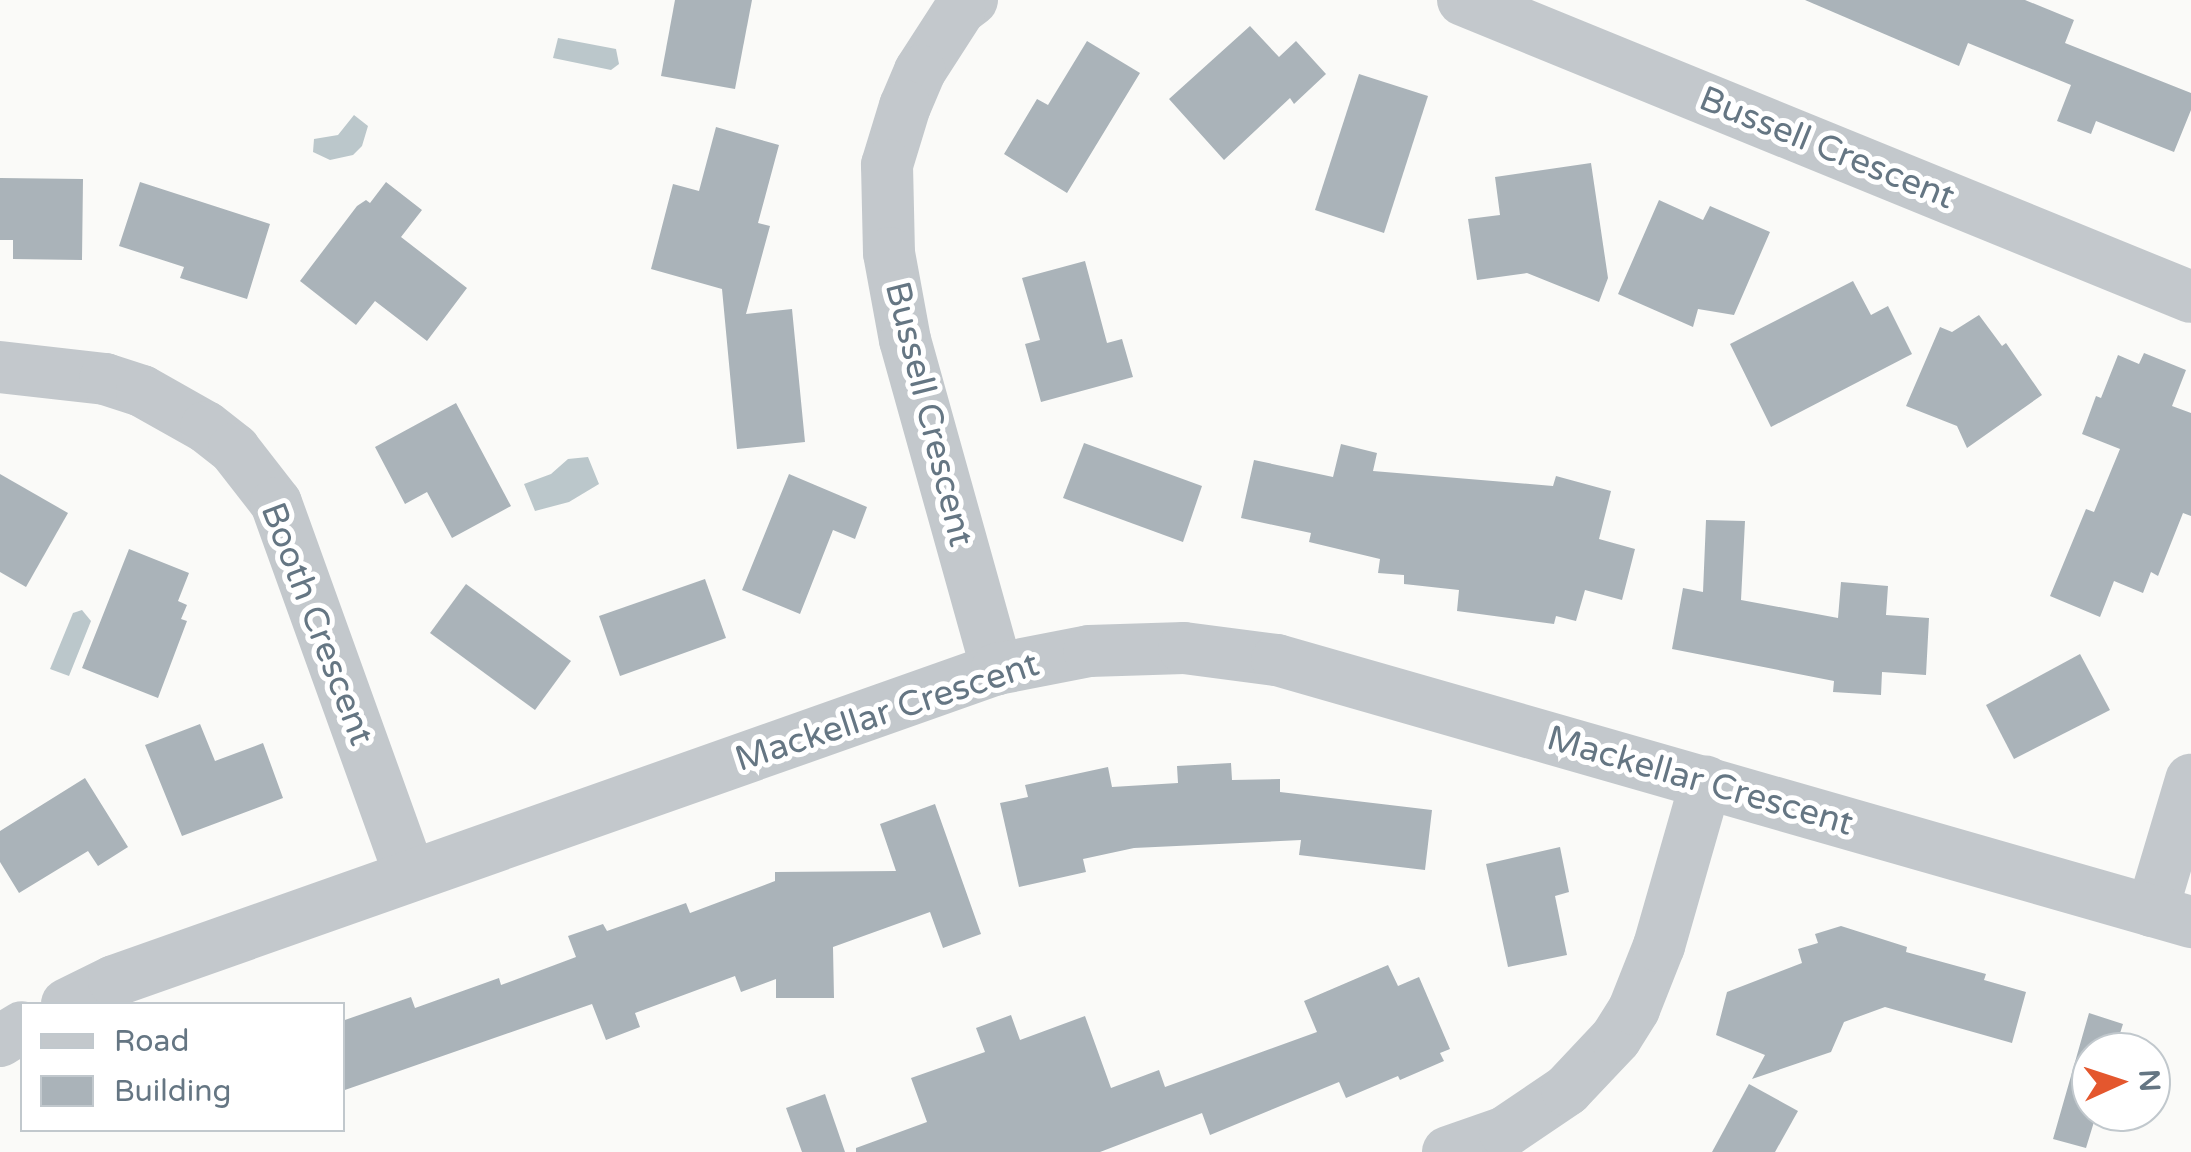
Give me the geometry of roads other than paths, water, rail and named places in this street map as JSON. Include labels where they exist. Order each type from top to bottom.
[{"type":"street","name":"Bussell Crescent","points":[[972,0],[960,9],[920,71],[904,106],[887,165],[889,253],[905,340],[996,668]]},
{"type":"street","name":"Bussell Crescent","points":[[1463,0],[2191,296]]},
{"type":"street","name":"Booth Crescent","points":[[0,367],[28,367],[105,380],[142,391],[206,426],[234,449],[276,503],[410,876]]},
{"type":"street","name":"Mackellar Crescent","points":[[71,1002],[114,982],[996,668],[1089,651],[1165,648],[1277,660],[2172,917]]},
{"type":"street","points":[[2172,917],[2191,780]]},
{"type":"street","points":[[1448,1152],[1504,1132],[1567,1090],[1616,1038],[1634,1009],[1659,946],[1706,782]]}]
